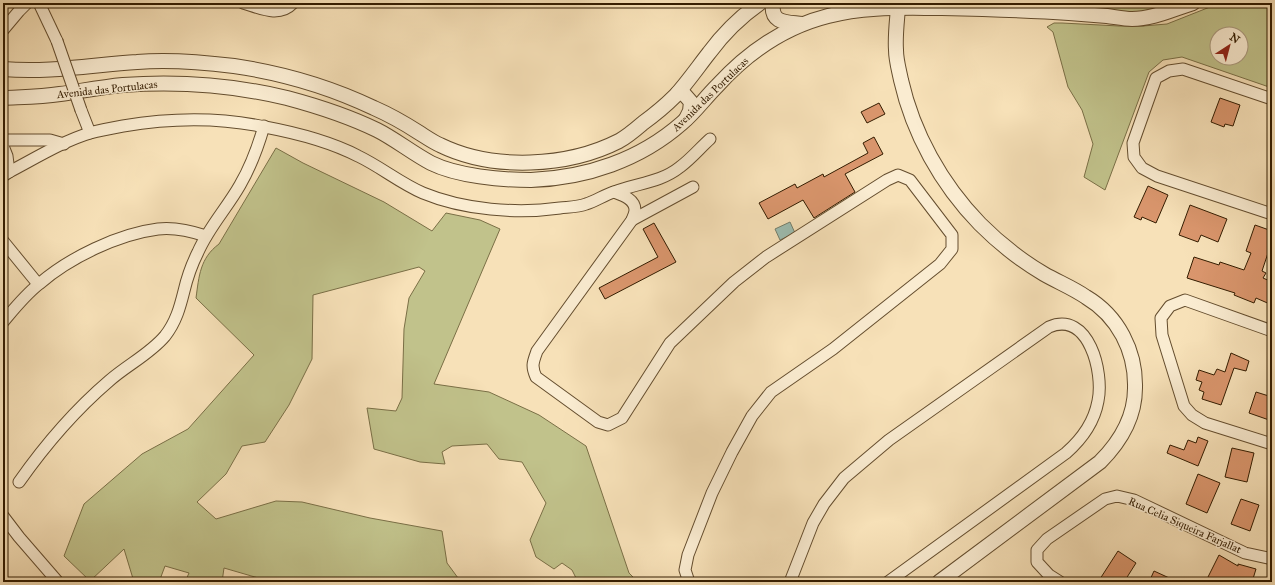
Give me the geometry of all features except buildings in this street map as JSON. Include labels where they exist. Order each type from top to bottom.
[{"type":"street","points":[[3,30],[19,10],[27,3]]},
{"type":"street","points":[[39,3],[57,41],[90,133]]},
{"type":"street","points":[[243,3],[274,11],[281,11],[294,3]]},
{"type":"street","name":"Avenida das Portulacas","points":[[3,69],[48,70],[163,61],[210,63],[258,70],[305,82],[351,98],[396,118],[440,145],[455,151],[486,159],[518,162],[550,161],[580,155],[622,140],[666,106],[728,31],[743,16],[760,3]]},
{"type":"street","points":[[773,3],[772,10],[776,18],[783,22],[802,24]]},
{"type":"street","name":"Avenida das Portulacas","points":[[3,98],[42,96],[99,88],[145,84],[192,84],[240,89],[287,98],[350,119],[378,131],[433,164],[472,175],[513,180],[531,180],[568,176],[604,168],[638,154],[670,133],[695,111],[717,85],[742,61],[781,34],[802,24],[845,12],[898,8],[1024,6],[1132,19],[1153,16],[1193,3]]},
{"type":"street","points":[[898,8],[896,50],[903,88],[923,143],[942,177],[962,204],[980,224],[1009,251],[1042,274],[1088,297],[1105,311],[1124,337],[1132,357],[1136,380],[1134,403],[1131,414],[1122,436],[1108,454],[1100,462],[939,582]]},
{"type":"street","points":[[1272,99],[1183,69],[1169,71],[1156,78],[1133,143],[1134,157],[1142,168],[1157,176],[1272,214]]},
{"type":"street","points":[[678,93],[684,94],[691,102],[690,111],[683,122]]},
{"type":"street","points":[[6,174],[64,144],[90,133],[133,124],[164,121],[214,120],[264,126],[336,146],[359,156],[402,182],[424,193],[442,199],[499,210],[519,211],[553,209],[587,204],[614,192],[654,182],[680,168],[710,139]]},
{"type":"street","points":[[18,482],[44,447],[73,415],[110,380],[152,349],[166,334],[177,316],[193,264],[206,236],[232,198],[247,171],[254,157],[264,126]]},
{"type":"street","points":[[3,140],[50,140],[64,144]]},
{"type":"street","points":[[3,146],[7,156],[6,174]]},
{"type":"street","points":[[614,192],[626,197],[632,203],[635,210],[632,220],[537,351],[532,364],[536,377],[598,422],[608,425],[622,418],[670,343],[734,282],[766,257],[887,180],[898,175],[910,180],[952,235],[952,248],[940,264],[832,349],[771,392],[752,416],[732,452],[712,494],[688,555],[685,570],[689,582]]},
{"type":"street","points":[[632,220],[693,187]]},
{"type":"street","points":[[3,322],[38,284],[51,274],[81,256],[107,244],[142,232],[163,229],[187,231],[206,236]]},
{"type":"street","points":[[3,241],[38,284]]},
{"type":"street","points":[[1272,331],[1185,300],[1170,306],[1161,318],[1162,335],[1184,406],[1192,416],[1205,423],[1272,444]]},
{"type":"street","points":[[790,582],[813,523],[824,504],[844,478],[889,440],[1049,327],[1059,324],[1073,326],[1087,341],[1099,370],[1100,391],[1096,411],[1087,430],[1066,453],[888,582]]},
{"type":"street","name":"Rua Celia Siqueira Farjallat","points":[[1060,582],[1049,575],[1037,562],[1037,550],[1047,539],[1104,499],[1117,496],[1134,500],[1244,553],[1272,559]]},
{"type":"street","points":[[3,516],[58,582]]},
{"type":"green space","points":[[1081,3],[1176,3],[1135,13],[1086,8]]},
{"type":"green space","points":[[1220,3],[1272,3],[1272,88],[1182,57],[1163,60],[1149,72],[1105,190],[1084,177],[1093,144],[1082,110],[1068,87],[1053,32],[1047,27],[1054,23],[1143,26],[1167,24]]},
{"type":"green space","points":[[276,148],[303,163],[384,202],[432,231],[446,213],[480,220],[500,229],[434,384],[489,392],[539,415],[586,446],[629,573],[638,582],[578,582],[572,570],[562,563],[554,569],[536,557],[530,540],[546,503],[522,462],[499,459],[487,444],[452,446],[442,452],[445,464],[420,462],[374,449],[367,408],[396,411],[402,398],[404,329],[409,298],[425,271],[419,267],[313,295],[312,359],[289,405],[265,442],[242,446],[226,474],[197,502],[216,519],[276,501],[302,502],[370,518],[442,531],[447,563],[461,582],[272,582],[224,568],[222,582],[185,582],[189,573],[165,566],[159,582],[134,582],[124,549],[90,581],[64,556],[84,504],[142,454],[188,429],[254,355],[196,298],[204,261],[219,244]]},
{"type":"shaded area","points":[[790,222],[795,233],[780,240],[775,229]]}]
